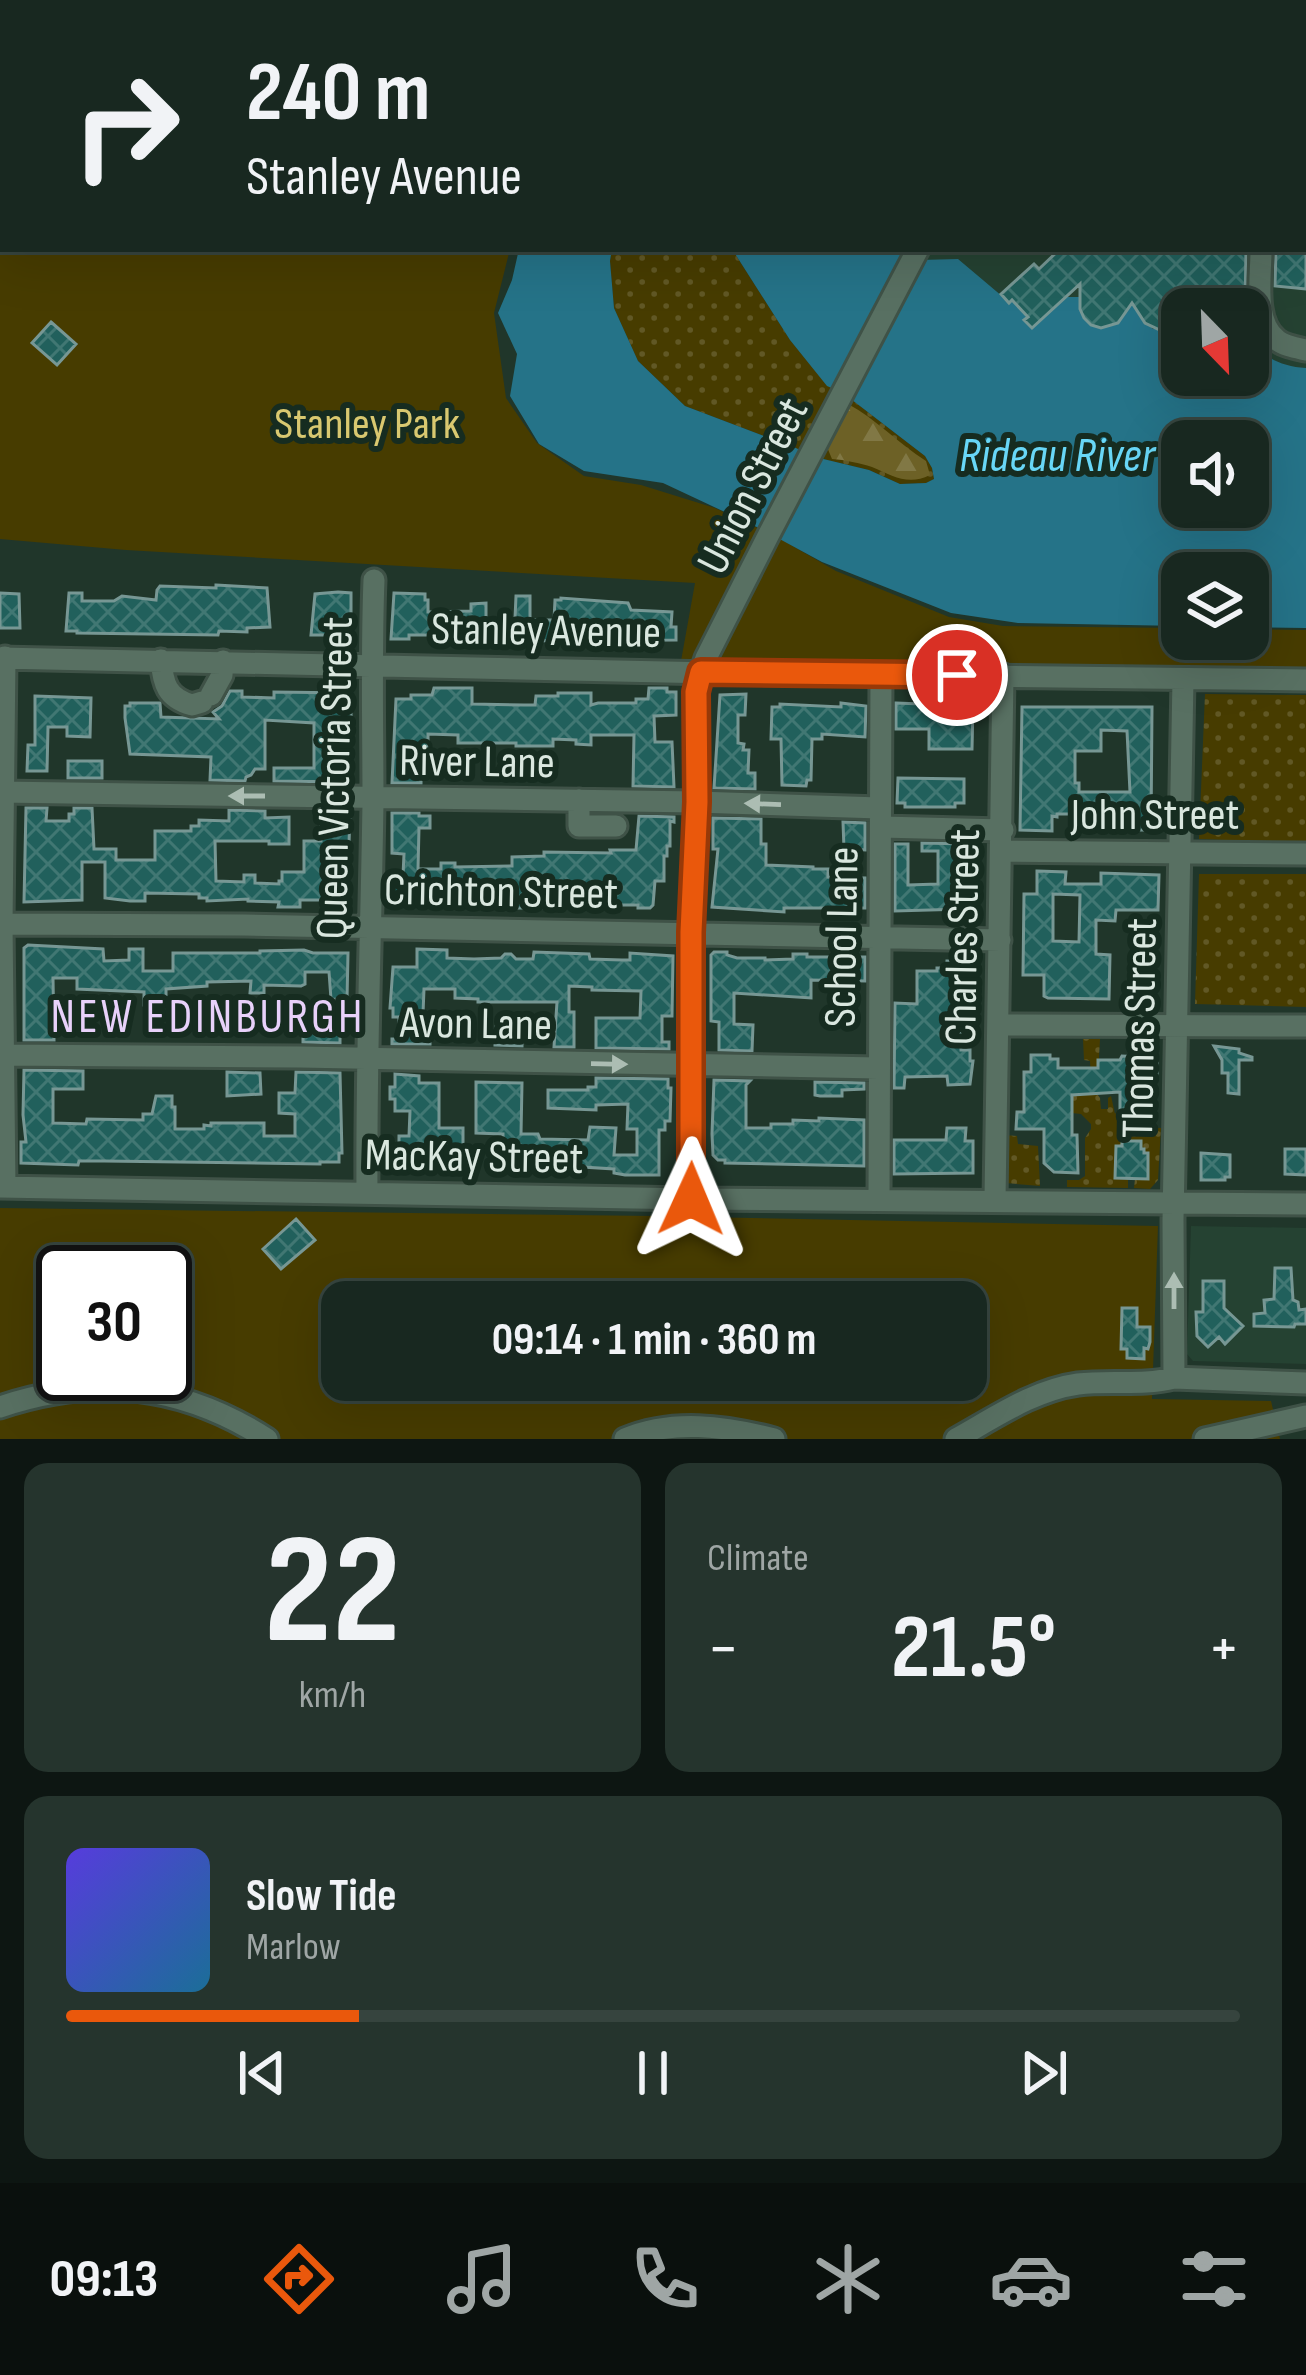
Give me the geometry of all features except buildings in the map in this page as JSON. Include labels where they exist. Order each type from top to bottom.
[{"type":"street","points":[[1261,252],[1261,309],[1266,327],[1275,339],[1306,350]]},
{"type":"street","name":"Union Street","points":[[691,1199],[696,692],[701,672],[769,534],[917,253]]},
{"type":"street","name":"Queen Victoria Street","points":[[367,1192],[374,580]]},
{"type":"street","points":[[2,657],[2,1187]]},
{"type":"street","name":"Stanley Avenue","points":[[2,657],[1306,680]]},
{"type":"street","points":[[161,660],[163,683],[172,696],[192,706],[207,699],[222,676],[223,661]]},
{"type":"street","name":"School Lane","points":[[879,1199],[881,675]]},
{"type":"street","name":"Charles Street","points":[[995,1200],[1003,675]]},
{"type":"street","name":"Thomas Street","points":[[1174,1378],[1183,679]]},
{"type":"street","name":"River Lane","points":[[2,792],[697,802],[881,818],[1002,841]]},
{"type":"street","points":[[580,800],[579,826],[616,826]]},
{"type":"street","name":"John Street","points":[[1002,841],[1180,853],[1306,854]]},
{"type":"street","name":"Crichton Street","points":[[1,925],[1000,940]]},
{"type":"street","points":[[999,1024],[1306,1025]]},
{"type":"street","name":"Avon Lane","points":[[1,1055],[878,1068]]},
{"type":"street","name":"MacKay Street","points":[[2,1187],[1306,1204]]},
{"type":"street","points":[[956,1439],[1054,1389],[1174,1378],[1306,1383]]},
{"type":"street","points":[[0,1407],[55,1393],[126,1388],[188,1400],[266,1439]]},
{"type":"street","points":[[1205,1439],[1306,1416]]},
{"type":"street","points":[[625,1439],[654,1429],[699,1426],[774,1439]]},
{"type":"shaded area","points":[[923,252],[1306,252],[1306,368],[1286,367],[1269,357],[1269,288],[1161,288],[1161,331],[1124,314],[1118,323],[1101,328],[1091,325],[1080,309],[1032,328],[1009,303],[920,260]]},
{"type":"shaded area","points":[[1191,1226],[1306,1228],[1306,1364],[1193,1361],[1187,1354]]},
{"type":"green space","name":"Stanley Park","points":[[0,252],[509,252],[494,313],[506,398],[537,443],[584,476],[641,485],[715,508],[836,571],[949,617],[1003,626],[1161,628],[1161,660],[1269,660],[1269,629],[1306,630],[1306,672],[889,671],[681,661],[695,583],[0,539]]},
{"type":"green space","points":[[612,252],[734,252],[790,340],[827,385],[925,456],[934,479],[900,484],[869,470],[811,456],[685,406],[638,361],[614,308]]},
{"type":"green space","points":[[848,404],[926,461],[930,475],[908,480],[832,459],[827,447]]},
{"type":"green space","points":[[1205,694],[1306,695],[1306,843],[1199,839]]},
{"type":"green space","points":[[1199,874],[1306,874],[1306,1007],[1195,1004]]},
{"type":"green space","points":[[1083,1039],[1100,1039],[1097,1094],[1101,1109],[1108,1109],[1111,1096],[1115,1114],[1152,1112],[1141,1115],[1140,1127],[1161,1128],[1158,1180],[1150,1189],[1134,1188],[1135,1179],[1148,1179],[1148,1154],[1141,1149],[1141,1141],[1123,1141],[1115,1178],[1128,1179],[1128,1188],[1067,1187],[1067,1180],[1085,1176],[1085,1138],[1091,1124],[1046,1095],[1092,1095]]},
{"type":"green space","points":[[1004,1135],[1017,1136],[1018,1144],[1038,1146],[1040,1186],[1005,1183]]},
{"type":"green space","points":[[0,1208],[1158,1226],[1152,1399],[1271,1401],[1280,1439],[0,1439]]},
{"type":"water","name":"Rideau River","points":[[518,252],[612,252],[614,308],[638,361],[685,406],[811,456],[869,470],[900,484],[926,483],[934,479],[925,456],[843,393],[827,386],[790,340],[734,252],[905,252],[920,260],[958,259],[1012,300],[1032,328],[1066,297],[1080,297],[1086,319],[1103,327],[1118,323],[1126,306],[1139,306],[1140,316],[1153,329],[1161,329],[1161,396],[1269,396],[1269,357],[1306,368],[1306,628],[1269,627],[1269,552],[1161,552],[1161,626],[1018,623],[951,613],[822,562],[663,483],[584,471],[539,444],[510,396],[517,354],[498,313]]},
{"type":"district","name":"NEW EDINBURGH","points":[[208,1015]]},
{"type":"route","points":[[691,1199],[691,932],[696,692],[701,672],[957,675]]}]
